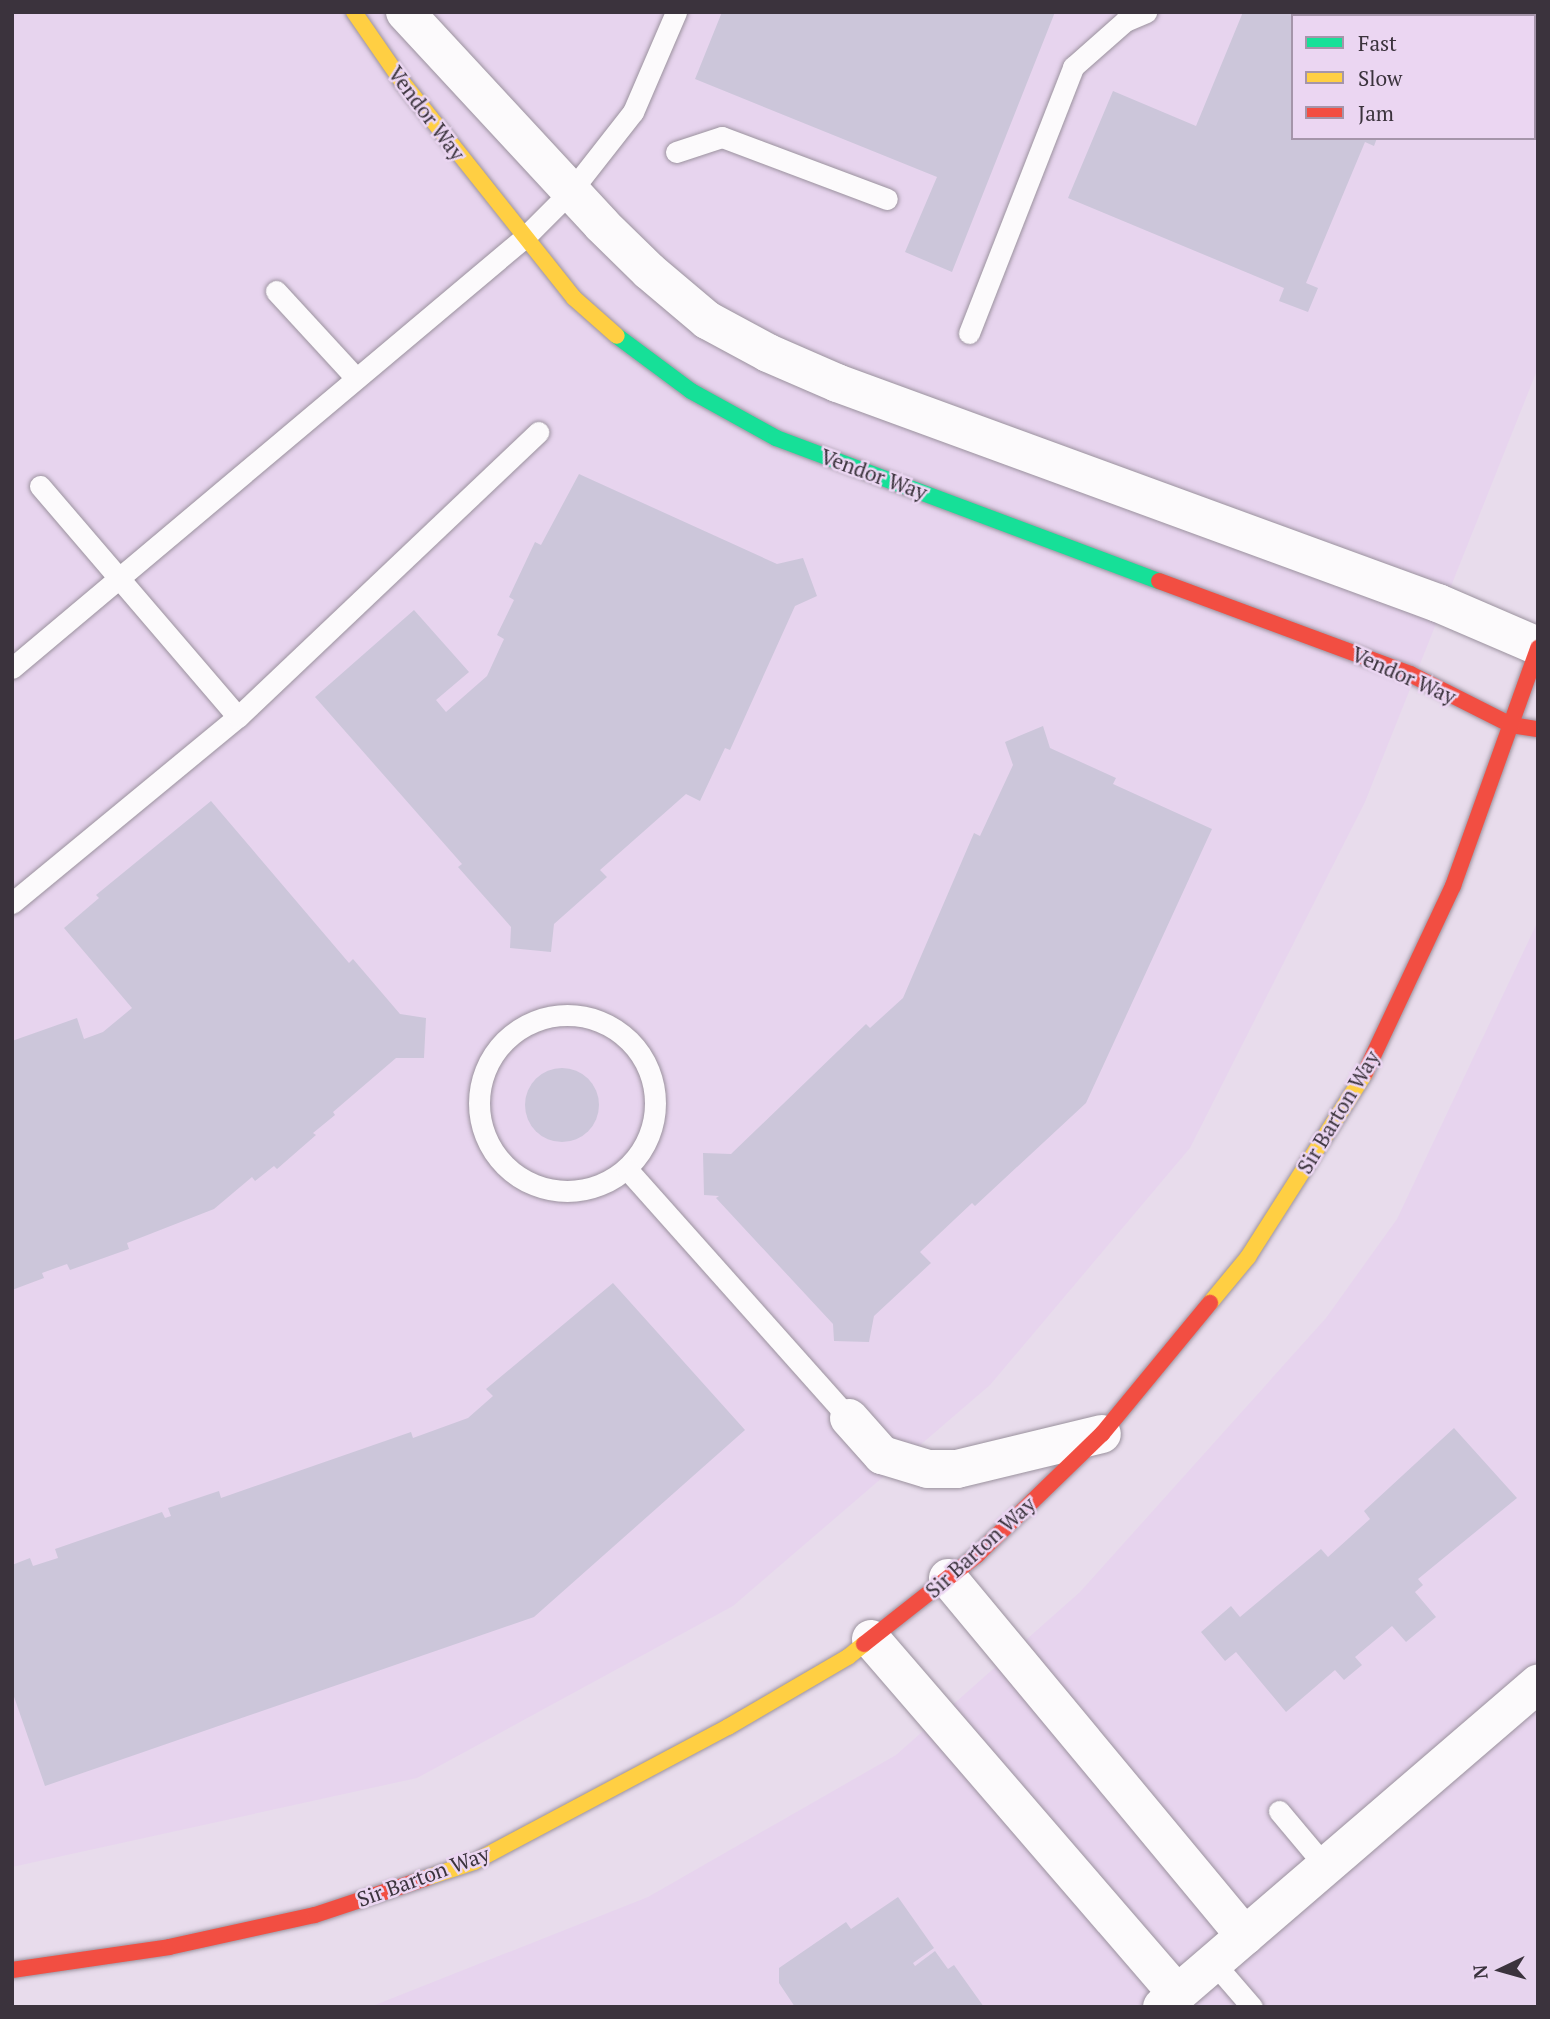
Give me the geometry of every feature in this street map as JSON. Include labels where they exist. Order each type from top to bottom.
[{"type":"main road","name":"Vendor Way","points":[[354,12],[403,83],[574,298],[632,349],[691,391],[776,438],[1410,674],[1511,725],[1538,729]]},
{"type":"main road","name":"Sir Barton Way","points":[[12,1970],[169,1947],[315,1915],[474,1862],[729,1727],[848,1657],[977,1555],[1102,1434],[1248,1257],[1363,1077],[1453,886],[1538,647]]},
{"type":"street","points":[[405,12],[649,271],[707,320],[768,353],[837,383],[1438,603],[1538,647]]},
{"type":"street","points":[[849,1418],[882,1455],[928,1469],[957,1469],[1102,1434]]},
{"type":"street","points":[[948,1578],[1245,1936]]},
{"type":"street","points":[[871,1639],[1169,2001],[1538,1684]]},
{"type":"lane","points":[[12,668],[525,237],[571,191],[633,112],[676,12]]},
{"type":"lane","points":[[970,332],[1073,68],[1125,21],[1146,12]]},
{"type":"lane","points":[[676,152],[722,137],[887,199]]},
{"type":"lane","points":[[276,291],[356,378]]},
{"type":"lane","points":[[12,903],[239,718],[538,432]]},
{"type":"lane","points":[[40,486],[239,718]]},
{"type":"lane","points":[[555,1015],[575,1015],[601,1021],[625,1036],[642,1056],[653,1081],[655,1108],[651,1131],[642,1152],[627,1169],[601,1185],[572,1192],[546,1189],[521,1178],[500,1161],[486,1138],[479,1112],[481,1085],[488,1064],[500,1046],[535,1021],[555,1015]]},
{"type":"lane","points":[[627,1169],[849,1418]]},
{"type":"lane","points":[[1279,1811],[1325,1867]]},
{"type":"lane","points":[[1214,1963],[1252,2007]]},
{"type":"shaded area","points":[[12,12],[1538,12],[1538,368],[1365,802],[1190,1148],[990,1385],[733,1606],[417,1778],[12,1867]]},
{"type":"shaded area","points":[[1538,921],[1538,2007],[370,2007],[648,1897],[896,1755],[1080,1592],[1326,1318],[1397,1219]]},
{"type":"building","points":[[722,12],[1055,12],[952,272],[905,252],[937,177],[695,79]]},
{"type":"building","points":[[1243,12],[1429,12],[1291,14],[1291,140],[1376,140],[1374,146],[1365,142],[1306,283],[1318,288],[1308,312],[1279,301],[1284,288],[1068,198],[1113,91],[1196,126]]},
{"type":"building","points":[[579,474],[777,564],[803,558],[817,596],[795,606],[730,750],[725,748],[700,801],[686,794],[600,870],[607,877],[554,924],[551,952],[510,948],[511,927],[458,867],[462,864],[315,697],[414,610],[469,672],[436,700],[446,712],[487,676],[504,639],[497,635],[514,600],[509,597],[535,542],[541,545]]},
{"type":"building","points":[[1043,726],[1050,748],[1116,778],[1113,784],[1212,829],[1086,1103],[975,1206],[972,1203],[920,1252],[931,1263],[874,1316],[869,1342],[834,1341],[833,1324],[716,1198],[719,1196],[704,1195],[703,1153],[731,1154],[866,1024],[870,1028],[903,998],[974,833],[980,836],[1013,765],[1005,742]]},
{"type":"building","points":[[211,801],[349,963],[353,959],[400,1014],[426,1018],[424,1058],[396,1058],[333,1112],[335,1115],[313,1133],[316,1135],[277,1169],[274,1166],[255,1181],[252,1177],[214,1209],[127,1243],[129,1249],[70,1270],[67,1264],[42,1273],[44,1278],[12,1290],[12,1041],[77,1018],[84,1039],[103,1032],[132,1008],[64,928],[99,898],[96,895]]},
{"type":"building","points":[[562,1068],[576,1071],[588,1079],[596,1091],[599,1105],[596,1119],[588,1131],[576,1139],[562,1142],[548,1139],[536,1131],[528,1119],[525,1105],[528,1091],[536,1079],[548,1071]]},
{"type":"building","points":[[613,1283],[745,1430],[534,1617],[45,1786],[12,1691],[12,1565],[30,1558],[33,1566],[58,1558],[55,1549],[162,1512],[165,1518],[171,1516],[168,1508],[219,1491],[221,1498],[411,1432],[413,1438],[468,1418],[493,1396],[486,1389]]},
{"type":"building","points":[[1454,1428],[1517,1498],[1418,1579],[1423,1585],[1415,1592],[1436,1617],[1406,1642],[1392,1626],[1355,1657],[1362,1665],[1344,1680],[1335,1670],[1286,1712],[1236,1652],[1225,1661],[1201,1632],[1231,1606],[1240,1617],[1321,1549],[1328,1557],[1370,1519],[1364,1511]]},
{"type":"building","points":[[898,1897],[934,1948],[913,1963],[915,1966],[935,1951],[948,1969],[954,1965],[984,2007],[795,2007],[779,1983],[779,1968],[846,1922],[851,1929]]},
{"type":"traffic: fast","points":[[617,336],[691,391],[776,438],[1159,581]]},
{"type":"traffic: slow","points":[[354,12],[403,83],[574,298],[617,336]]},
{"type":"traffic: slow","points":[[1210,1303],[1248,1257],[1365,1073]]},
{"type":"traffic: slow","points":[[426,1878],[474,1862],[728,1727],[848,1657],[864,1644]]},
{"type":"traffic: jam","points":[[1159,581],[1410,674],[1511,725],[1536,729]]},
{"type":"traffic: jam","points":[[1365,1073],[1453,886],[1538,648]]},
{"type":"traffic: jam","points":[[864,1644],[977,1555],[1102,1434],[1210,1303]]},
{"type":"traffic: jam","points":[[12,1970],[169,1947],[315,1915],[426,1878]]}]
